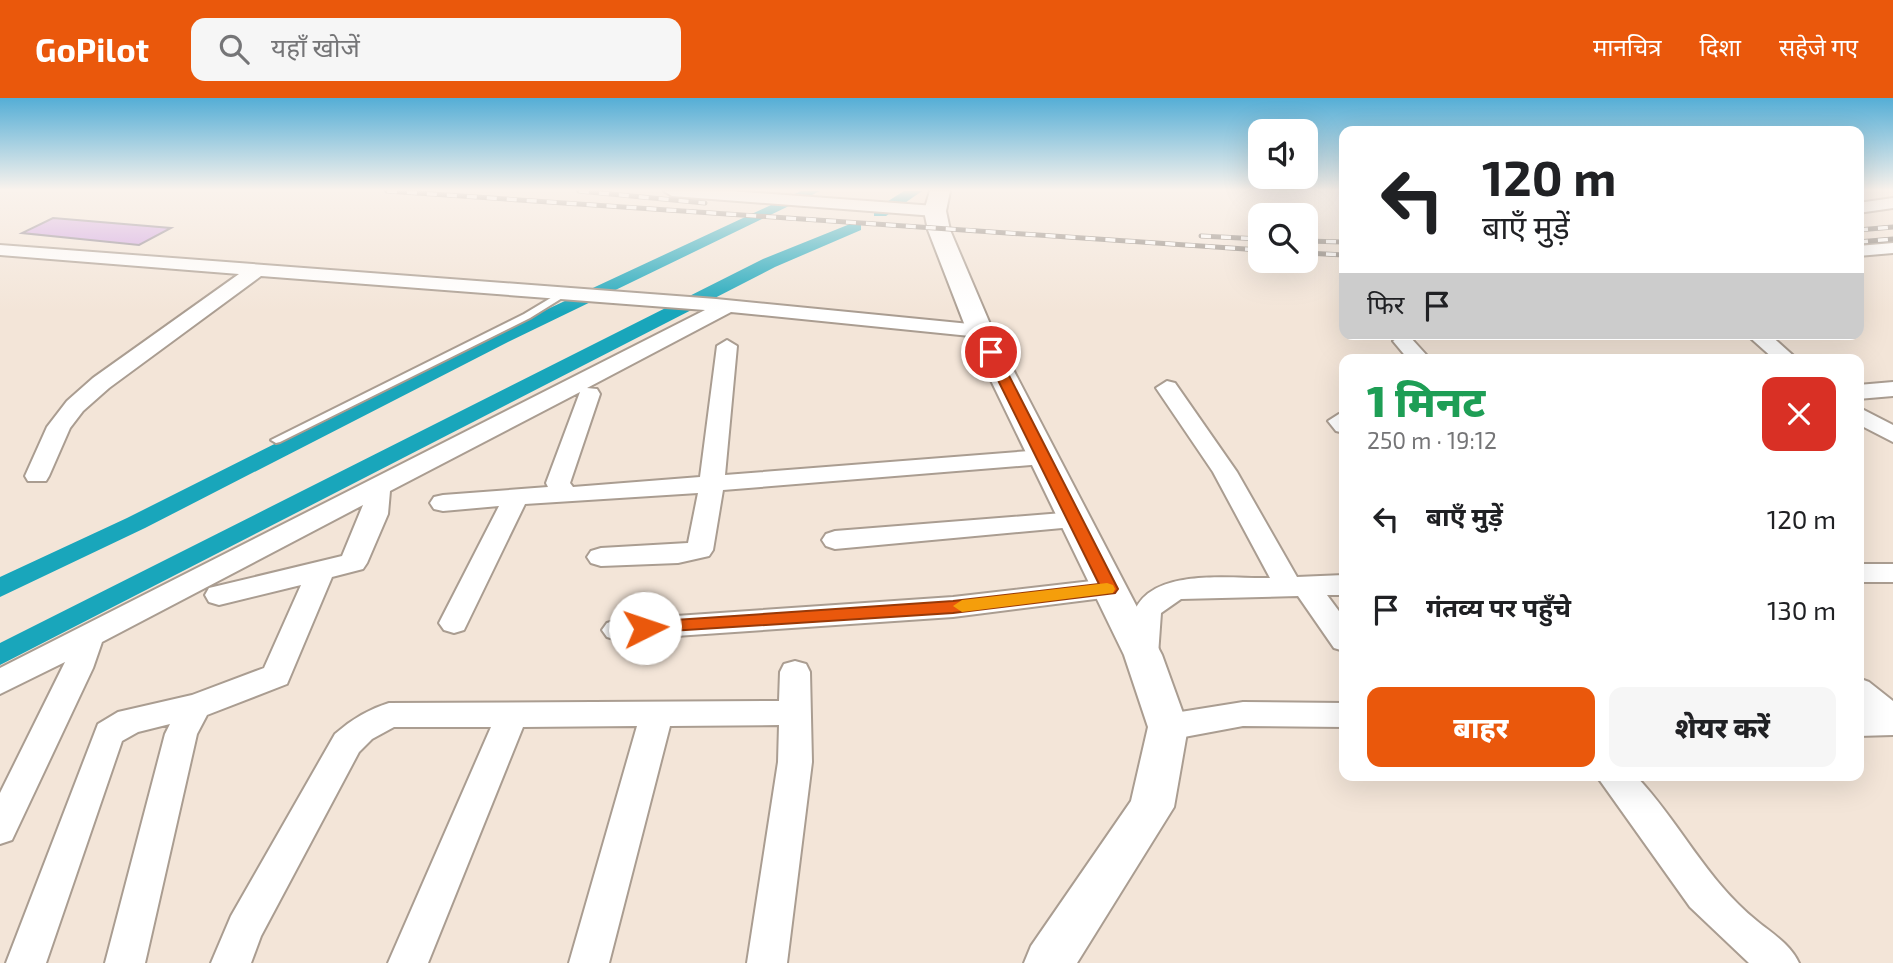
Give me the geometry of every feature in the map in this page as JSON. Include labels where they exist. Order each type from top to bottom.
[{"type":"street","points":[[940,231],[980,331],[1143,655],[1168,727],[1152,807],[1049,963]]},
{"type":"street","points":[[1864,250],[1893,248]]},
{"type":"street","points":[[0,250],[722,306],[980,331]]},
{"type":"street","points":[[0,266],[23,252]]},
{"type":"street","points":[[37,476],[59,426],[75,406],[100,383],[255,271]]},
{"type":"street","points":[[0,682],[722,306]]},
{"type":"street","points":[[1763,340],[1781,354]]},
{"type":"street","points":[[1404,341],[1416,354]]},
{"type":"street","points":[[601,557],[678,554],[700,550],[712,484],[727,346]]},
{"type":"street","points":[[1167,388],[1297,586],[1339,634]]},
{"type":"street","points":[[1864,391],[1893,389]]},
{"type":"street","points":[[564,493],[558,483],[589,394]]},
{"type":"street","points":[[1864,418],[1893,435]]},
{"type":"street","points":[[443,503],[1043,457]]},
{"type":"street","points":[[219,595],[347,566],[357,558],[375,514],[378,487]]},
{"type":"street","points":[[454,623],[516,497]]},
{"type":"street","points":[[835,540],[1075,520]]},
{"type":"street","points":[[26,963],[109,733],[129,721],[196,706],[276,676],[320,572]]},
{"type":"street","points":[[1864,573],[1893,573]]},
{"type":"street","points":[[1143,655],[1147,610],[1159,598],[1177,590],[1339,585]]},
{"type":"street","points":[[617,630],[941,608],[1109,589]]},
{"type":"street","points":[[0,829],[78,668],[90,635]]},
{"type":"street","points":[[767,963],[795,762],[795,672]]},
{"type":"street","points":[[1864,695],[1893,720]]},
{"type":"street","points":[[125,963],[181,734],[196,706]]},
{"type":"street","points":[[408,963],[513,713]]},
{"type":"street","points":[[589,963],[657,713]]},
{"type":"street","points":[[231,963],[244,929],[347,743],[361,730],[389,715],[795,713]]},
{"type":"street","points":[[1168,727],[1243,714],[1339,715]]},
{"type":"street","points":[[1864,722],[1893,720]]},
{"type":"street","points":[[1618,781],[1651,819],[1702,895],[1740,932],[1779,963]]},
{"type":"lane","points":[[276,440],[570,294]]},
{"type":"building","points":[[25,231],[165,231],[139,245],[22,233]]},
{"type":"waterway","points":[[0,588],[136,523],[501,338],[727,231]]},
{"type":"waterway","points":[[0,655],[769,263],[845,231]]},
{"type":"railway","points":[[984,231],[1248,249]]},
{"type":"railway","points":[[1201,236],[1248,238]]},
{"type":"railway","points":[[1864,241],[1893,239]]},
{"type":"railway","points":[[1318,241],[1339,242]]},
{"type":"railway","points":[[1318,254],[1339,255]]},
{"type":"slow traffic","points":[[962,606],[1107,589]]},
{"type":"route","points":[[645,628],[953,607],[1109,589],[991,352]]}]
